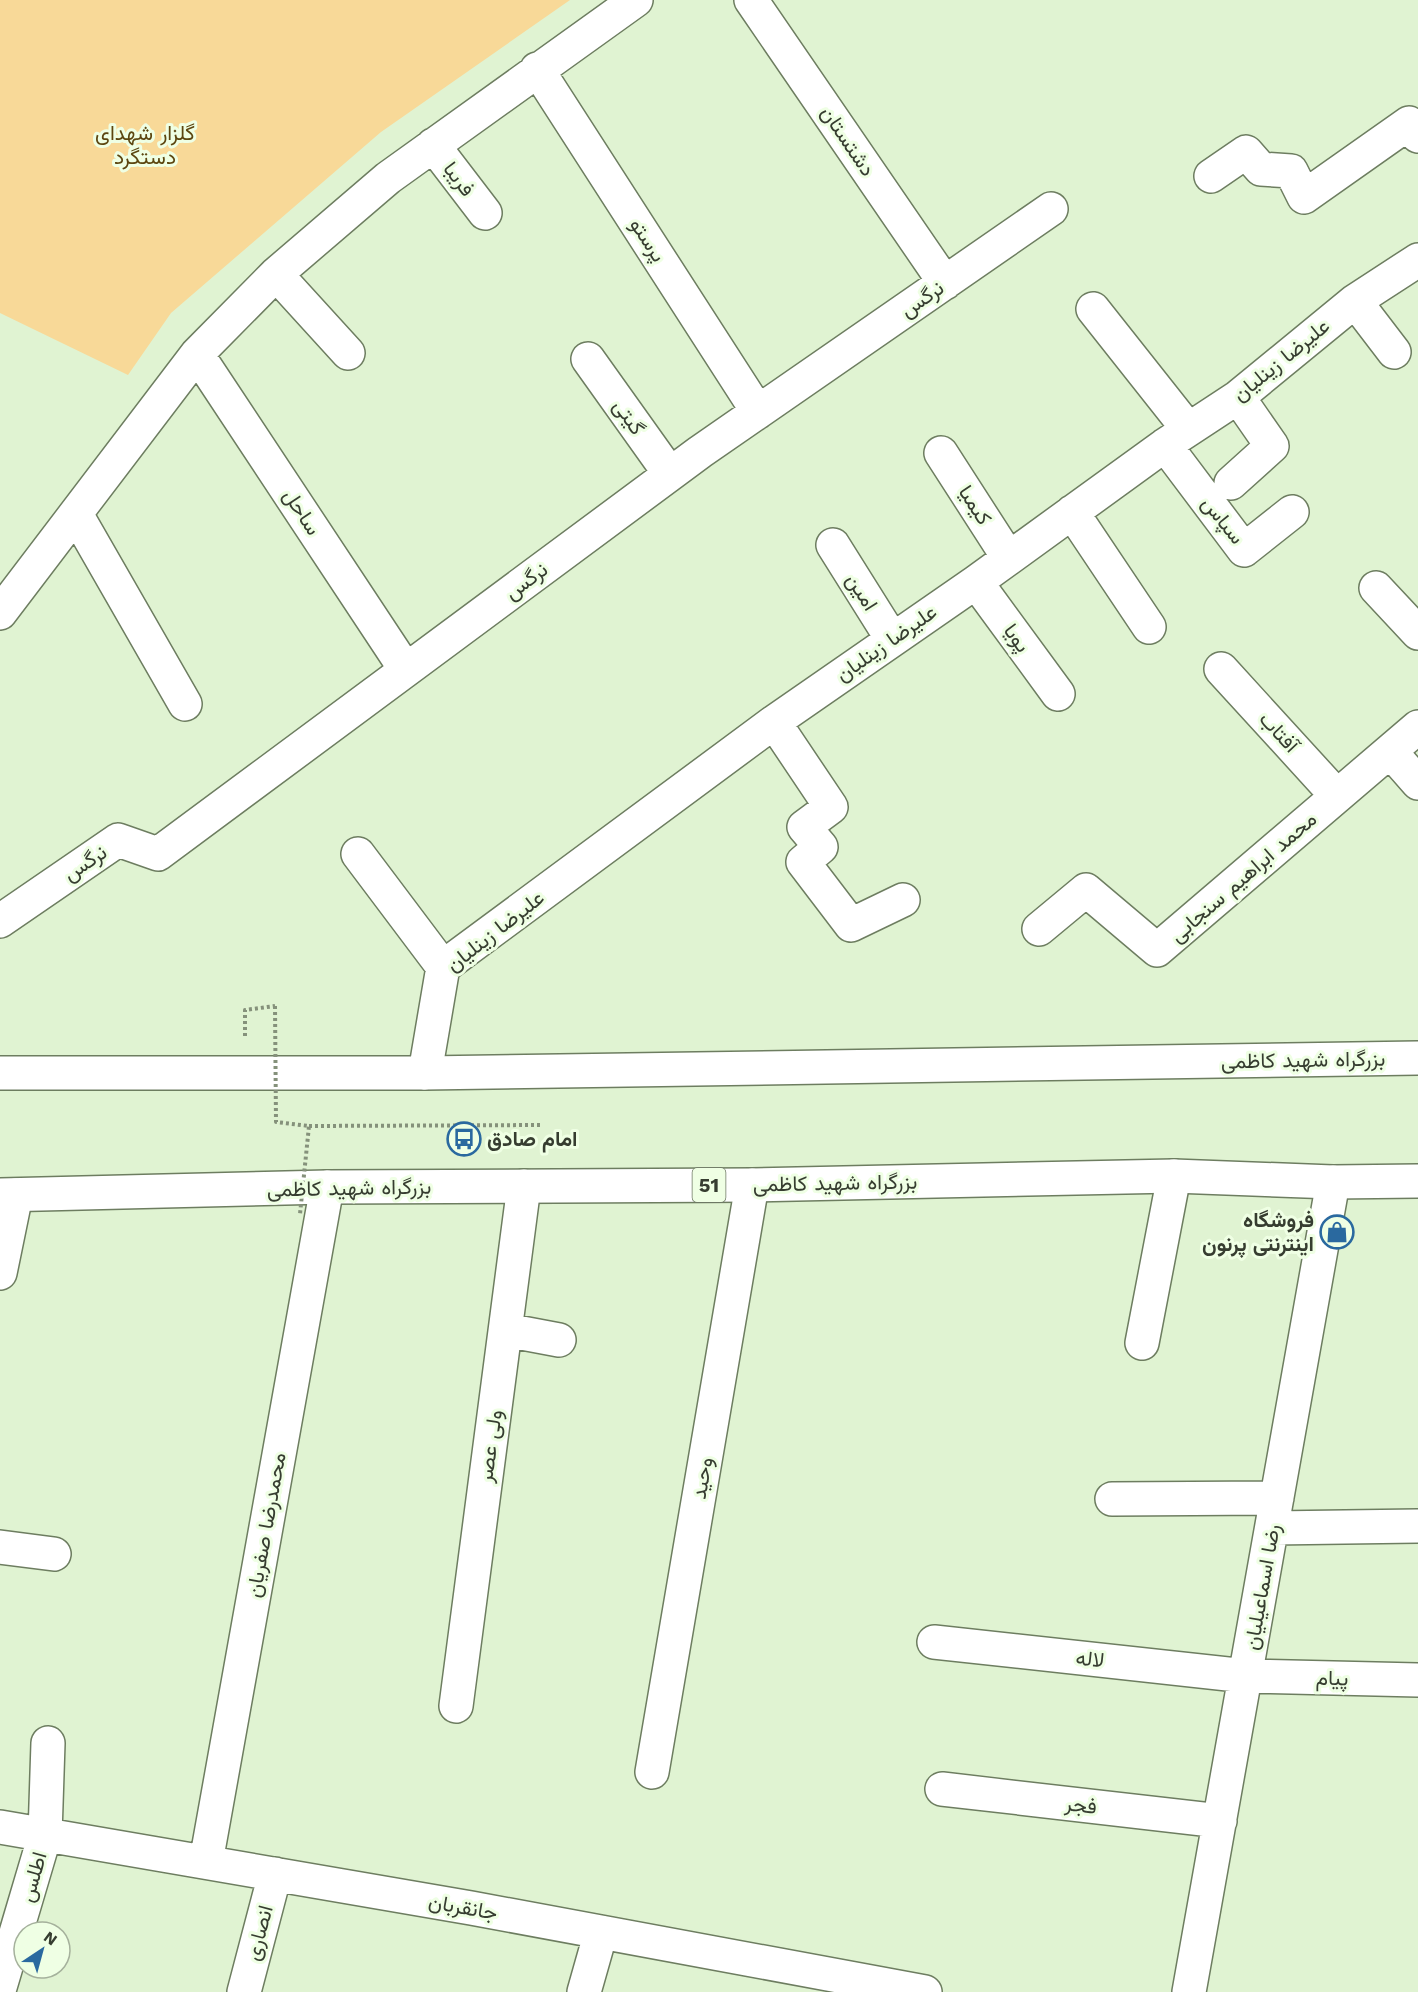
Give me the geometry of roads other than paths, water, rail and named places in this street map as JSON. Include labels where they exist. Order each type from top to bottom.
[{"type":"main road","points":[[0,613],[197,354],[276,274],[388,178],[636,0]]},
{"type":"main road","name":"دشتستان","points":[[751,0],[945,283]]},
{"type":"main road","name":"پرستو","points":[[537,69],[758,412]]},
{"type":"main road","points":[[1210,176],[1246,152],[1261,170],[1291,171],[1304,197],[1409,123],[1418,136]]},
{"type":"main road","name":"فریبا","points":[[433,145],[484,213]]},
{"type":"main road","name":"نرگس","points":[[0,921],[118,840],[158,854],[670,474],[1051,209]]},
{"type":"main road","name":"علیرضا زینلیان","points":[[425,1072],[442,967],[774,722],[976,582],[1176,437],[1238,396],[1355,301],[1418,260]]},
{"type":"main road","points":[[276,274],[348,352]]},
{"type":"main road","points":[[1355,301],[1394,352]]},
{"type":"main road","points":[[1093,309],[1176,437]]},
{"type":"main road","name":"ساحل","points":[[197,354],[406,670]]},
{"type":"main road","name":"گیتی","points":[[588,359],[670,474]]},
{"type":"main road","points":[[1231,483],[1272,446],[1238,396]]},
{"type":"main road","name":"سپاس","points":[[1176,437],[1244,550],[1292,512]]},
{"type":"main road","name":"کیمیا","points":[[941,453],[1008,557]]},
{"type":"main road","points":[[1072,512],[1149,627]]},
{"type":"main road","points":[[76,514],[185,704]]},
{"type":"main road","name":"امین","points":[[833,545],[892,639]]},
{"type":"main road","name":"پویا","points":[[976,582],[1058,694]]},
{"type":"main road","points":[[1376,588],[1418,633]]},
{"type":"main road","name":"آفتاب","points":[[1221,669],[1337,796]]},
{"type":"main road","points":[[774,722],[831,807],[804,827],[820,848],[803,862],[851,924],[903,900]]},
{"type":"main road","name":"محمد ابراهیم سنجابی","points":[[1039,929],[1086,891],[1157,950],[1418,727]]},
{"type":"main road","points":[[1390,751],[1418,783]]},
{"type":"main road","points":[[358,854],[442,967]]},
{"type":"main road","name":"بزرگراه شهید کاظمی","points":[[0,1072],[425,1072],[1418,1058]]},
{"type":"main road","points":[[1142,1343],[1174,1176]]},
{"type":"main road","name":"بزرگراه شهید کاظمی","points":[[8,1195],[327,1187],[752,1185],[1174,1176],[1333,1182],[1418,1181]]},
{"type":"main road","name":"رضا اسماعیلیان","points":[[1190,1992],[1333,1182]]},
{"type":"main road","name":"وحید","points":[[652,1772],[752,1185]]},
{"type":"main road","name":"ولی عصر","points":[[456,1706],[524,1186]]},
{"type":"main road","name":"محمدرضا صفریان","points":[[206,1862],[327,1187]]},
{"type":"main road","points":[[0,1273],[8,1195]]},
{"type":"main road","points":[[506,1330],[559,1340]]},
{"type":"main road","points":[[1112,1499],[1418,1526]]},
{"type":"main road","points":[[0,1547],[54,1554]]},
{"type":"main road","name":"لاله","points":[[934,1641],[1246,1676]]},
{"type":"main road","name":"پیام","points":[[1246,1676],[1418,1680]]},
{"type":"main road","name":"اطلس","points":[[0,1987],[45,1835],[48,1743]]},
{"type":"main road","name":"فجر","points":[[942,1789],[1220,1821]]},
{"type":"main road","name":"جانقربان","points":[[0,1827],[601,1932],[913,1991]]},
{"type":"main road","name":"انصاری","points":[[244,1992],[275,1874]]},
{"type":"main road","points":[[584,1992],[601,1932]]},
{"type":"place","name":"امام صادق","points":[[464,1139]]},
{"type":"place","name":"فروشگاه اینترنتی پرنون","points":[[1337,1232]]},
{"type":"park label","name":"گلزار شهدای دستگرد","points":[[145,145]]}]
